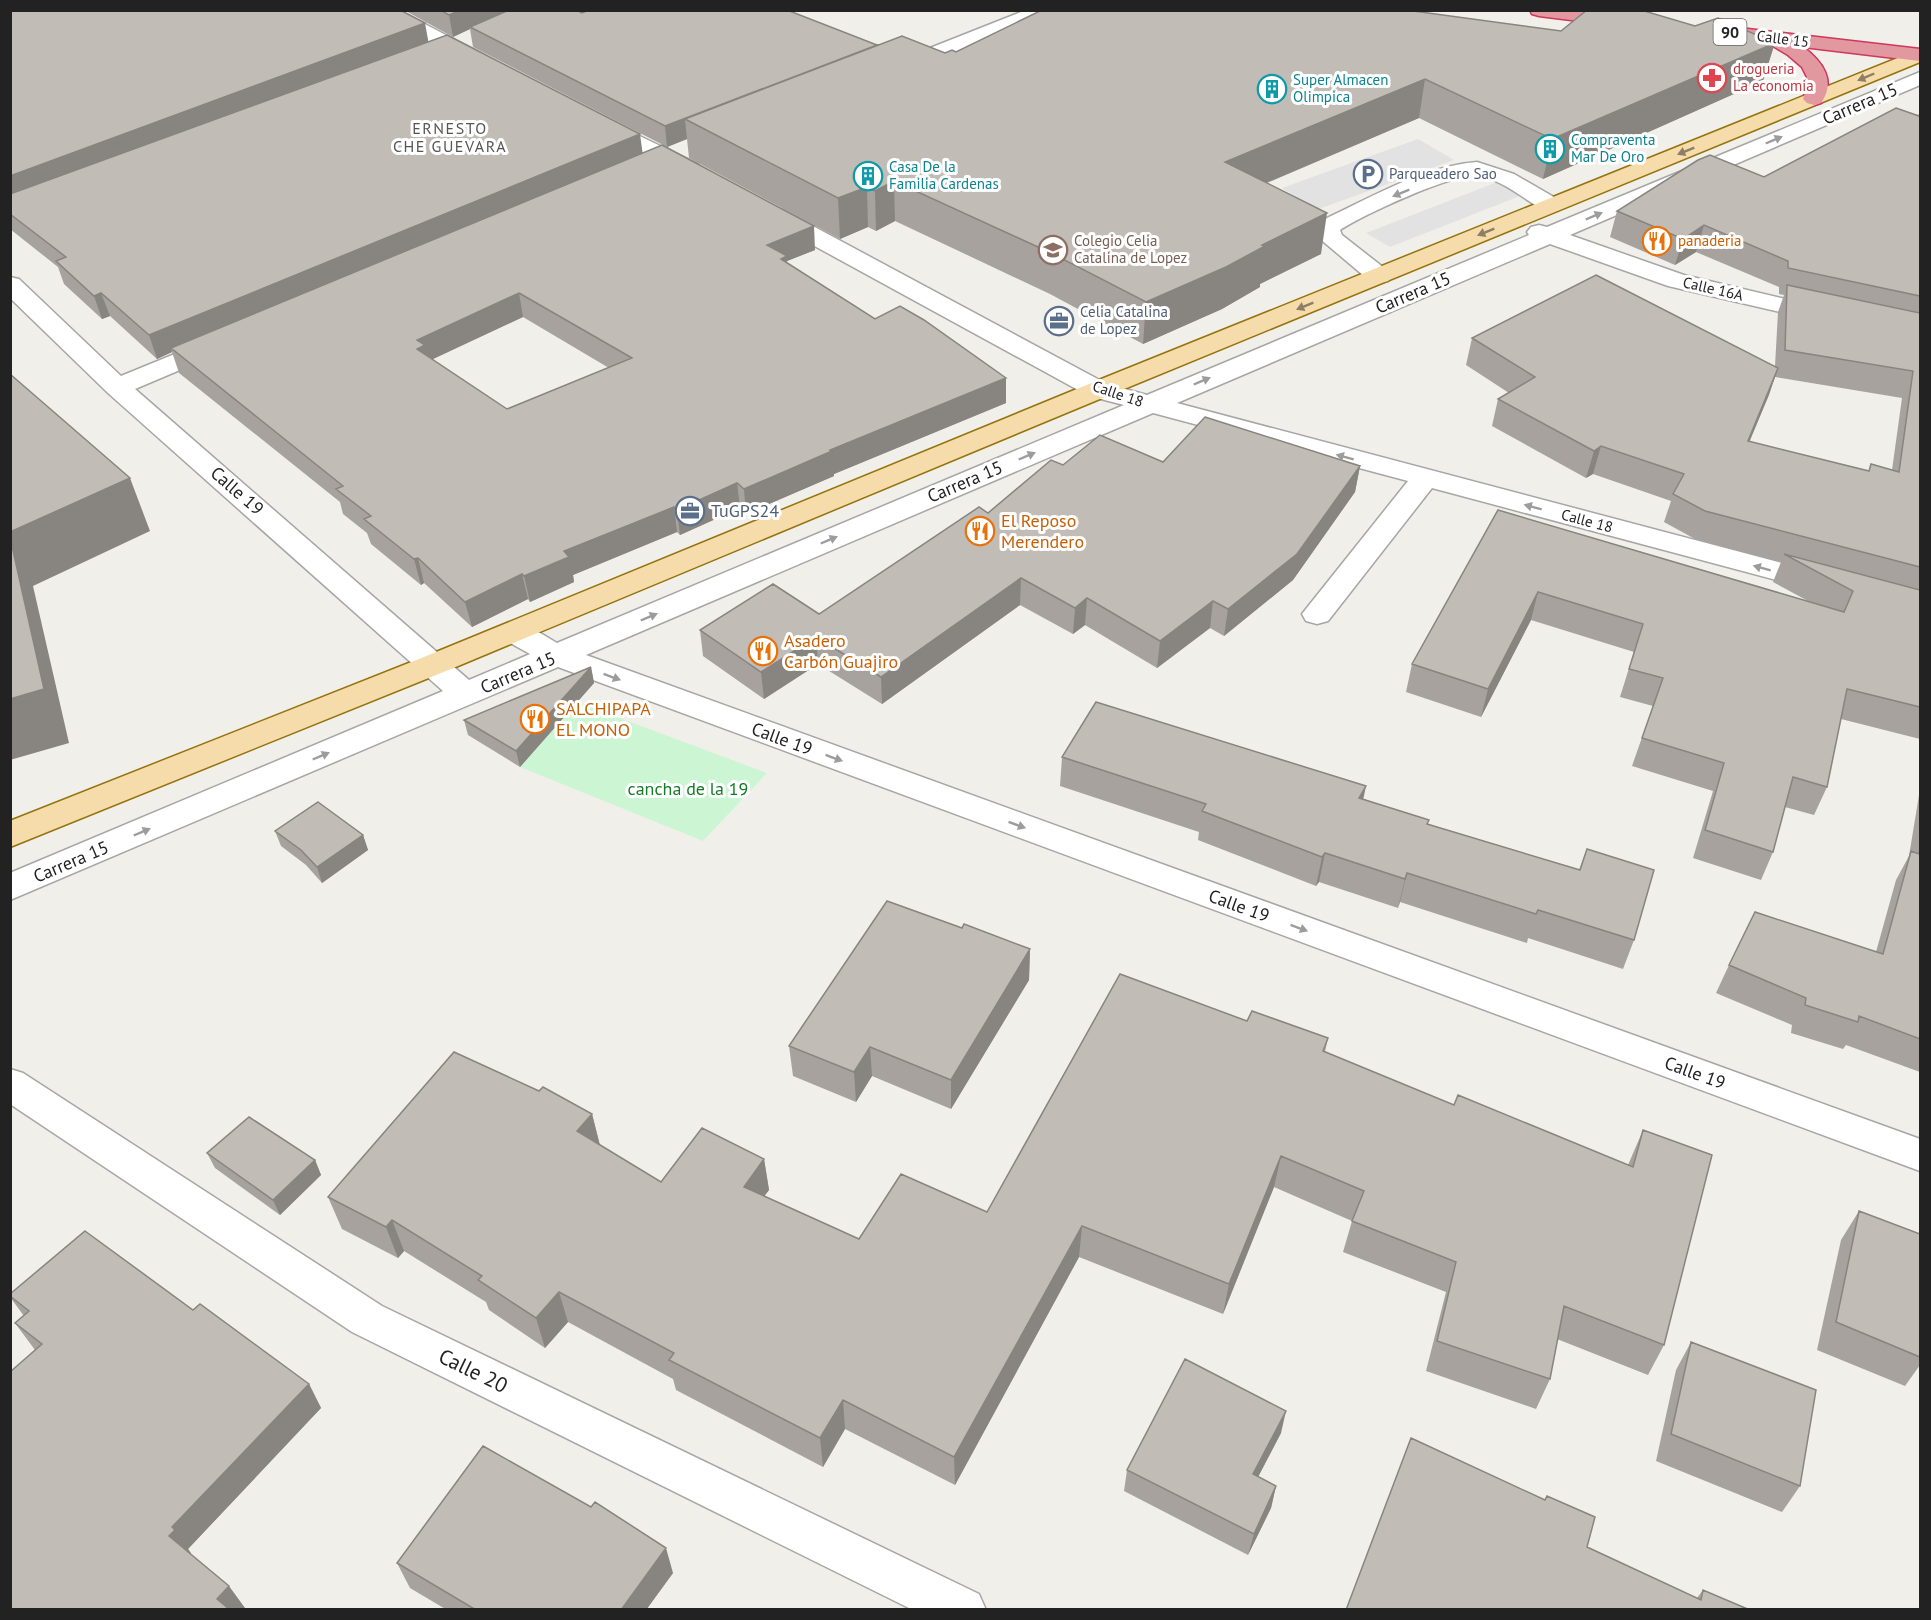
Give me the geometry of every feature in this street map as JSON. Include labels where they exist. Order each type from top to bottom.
[{"type":"highway","points":[[1539,10],[1641,22]]},
{"type":"highway","name":"Calle 15","points":[[1700,29],[1920,55]]},
{"type":"highway","points":[[1771,37],[1796,51],[1812,68],[1819,84],[1814,99]]},
{"type":"main road","name":"Carrera 15","points":[[10,835],[514,632],[1098,390],[1920,55]]},
{"type":"street","points":[[382,10],[493,67]]},
{"type":"street","points":[[878,75],[1045,10]]},
{"type":"street","points":[[430,54],[474,37]]},
{"type":"street","name":"Carrera 15","points":[[10,887],[1920,78]]},
{"type":"street","points":[[585,115],[708,180]]},
{"type":"street","points":[[644,166],[688,148]]},
{"type":"street","points":[[1379,276],[1331,238],[1328,228],[1388,198],[1464,169],[1489,173],[1551,205]]},
{"type":"street","name":"Calle 18","points":[[761,208],[1098,390],[1851,591]]},
{"type":"street","name":"Calle 16A","points":[[1513,221],[1548,236],[1677,281],[1845,319]]},
{"type":"street","name":"Calle 19","points":[[10,284],[117,387],[435,664],[467,695]]},
{"type":"street","points":[[117,387],[238,336]]},
{"type":"street","points":[[1317,614],[1425,478]]},
{"type":"street","name":"Calle 19","points":[[514,632],[557,656],[1920,1155]]},
{"type":"street","name":"Calle 20","points":[[10,1084],[368,1319],[963,1610]]},
{"type":"green space","name":"cancha de la 19","points":[[577,702],[767,773],[703,841],[520,767]]},
{"type":"shaded area","name":"Parqueadero Sao","points":[[1418,139],[1454,160],[1316,210],[1282,188]]},
{"type":"shaded area","name":"Parqueadero Sao","points":[[1500,181],[1525,194],[1390,247],[1366,233]]},
{"type":"building","points":[[10,10],[400,10],[425,23],[10,176]]},
{"type":"building","points":[[440,10],[461,10],[449,15]]},
{"type":"building","points":[[509,10],[576,10],[582,13],[589,10],[787,10],[877,45],[665,126],[470,27]]},
{"type":"building","points":[[1042,10],[1406,10],[1561,31],[1587,10],[1641,10],[1695,26],[1718,18],[1775,43],[1552,139],[1425,79],[1225,162],[1327,213],[1262,245],[1265,246],[1226,267],[1146,302],[1051,253],[894,181],[875,191],[867,187],[838,198],[685,119],[902,36],[945,53],[952,50],[956,52]]},
{"type":"building","points":[[447,35],[640,134],[149,335],[101,293],[94,296],[56,261],[66,257],[10,214],[10,194]]},
{"type":"building","points":[[1896,108],[1919,116],[1920,114],[1920,296],[1788,268],[1788,261],[1704,225],[1683,239],[1617,211],[1698,160],[1710,155],[1764,177]]},
{"type":"building","points":[[662,145],[814,226],[767,245],[787,256],[781,259],[875,319],[900,306],[924,320],[1006,378],[830,450],[832,451],[744,489],[737,483],[677,510],[674,507],[564,551],[569,557],[524,576],[522,574],[465,602],[418,558],[414,559],[364,519],[371,516],[336,489],[343,486],[171,348]],"holes":[[[519,293],[632,358],[507,409],[417,349],[425,345],[417,340]]]},
{"type":"building","points":[[1596,275],[1778,368],[1748,441],[1869,471],[1871,464],[1899,472],[1913,371],[1785,350],[1787,285],[1920,313],[1920,567],[1705,511],[1673,494],[1684,474],[1601,446],[1594,451],[1498,399],[1535,377],[1472,338]]},
{"type":"building","points":[[10,374],[130,478],[10,532]]},
{"type":"building","points":[[1205,417],[1360,466],[1297,554],[1228,609],[1213,601],[1160,641],[1087,598],[1075,608],[1021,578],[881,677],[816,637],[761,672],[700,630],[773,584],[819,614],[979,507],[988,513],[1051,460],[1063,465],[1100,435],[1163,462]]},
{"type":"building","points":[[1498,510],[1844,612],[1853,591],[1784,554],[1920,590],[1920,707],[1847,689],[1827,787],[1793,777],[1773,852],[1705,830],[1724,763],[1642,738],[1663,678],[1629,669],[1643,624],[1538,592],[1488,689],[1412,664]]},
{"type":"building","points":[[10,537],[44,689],[10,699]]},
{"type":"building","points":[[591,667],[516,751],[464,720]]},
{"type":"building","points":[[1096,702],[1366,786],[1359,798],[1429,820],[1427,824],[1580,870],[1587,849],[1654,870],[1634,940],[1538,910],[1536,914],[1407,873],[1405,879],[1325,853],[1322,857],[1202,811],[1206,804],[1062,757]]},
{"type":"building","points":[[318,802],[363,835],[317,867],[301,850],[275,831]]},
{"type":"building","points":[[1920,847],[1920,1039],[1859,1016],[1858,1022],[1805,1005],[1806,998],[1729,965],[1755,912],[1883,954],[1911,851],[1919,854]]},
{"type":"building","points":[[887,901],[962,928],[964,924],[1030,949],[951,1080],[870,1047],[854,1072],[789,1046]]},
{"type":"building","points":[[1120,974],[1247,1021],[1252,1011],[1328,1038],[1323,1051],[1454,1105],[1458,1095],[1633,1167],[1643,1130],[1712,1155],[1664,1345],[1564,1306],[1550,1379],[1437,1341],[1456,1262],[1352,1221],[1364,1191],[1281,1156],[1229,1284],[1082,1226],[954,1457],[843,1400],[820,1438],[669,1360],[674,1353],[559,1292],[536,1318],[478,1280],[482,1276],[392,1220],[386,1227],[328,1197],[454,1052],[539,1091],[543,1087],[592,1114],[577,1131],[661,1182],[702,1128],[764,1159],[744,1187],[859,1239],[901,1174],[987,1212]]},
{"type":"building","points":[[249,1117],[315,1160],[273,1200],[207,1153]]},
{"type":"building","points":[[1859,1211],[1920,1234],[1920,1357],[1836,1322]]},
{"type":"building","points":[[85,1231],[193,1310],[200,1304],[309,1384],[172,1527],[175,1530],[169,1536],[229,1586],[217,1599],[230,1610],[10,1610],[10,1372],[42,1344],[15,1323],[29,1311],[10,1294]]},
{"type":"building","points":[[1691,1342],[1816,1390],[1800,1486],[1671,1434]]},
{"type":"building","points":[[1185,1359],[1286,1411],[1253,1474],[1276,1486],[1254,1534],[1127,1470]]},
{"type":"building","points":[[1411,1438],[1545,1500],[1547,1496],[1595,1517],[1587,1547],[1701,1600],[1703,1590],[1750,1610],[1346,1610]]},
{"type":"building","points":[[483,1446],[591,1507],[595,1502],[666,1548],[621,1610],[476,1610],[397,1563]]},
{"type":"place","name":"drogueria La economia","points":[[1712,78]]},
{"type":"place","name":"Super Almacen Olimpica","points":[[1272,89]]},
{"type":"place","name":"Compraventa Mar De Oro","points":[[1550,149]]},
{"type":"place","name":"Parqueadero Sao","points":[[1368,174]]},
{"type":"place","name":"Casa De la Familia Cardenas","points":[[868,176]]},
{"type":"place","name":"panaderia","points":[[1657,241]]},
{"type":"place","name":"Colegio Celia Catalina de Lopez","points":[[1053,250]]},
{"type":"place","name":"Celia Catalina de Lopez","points":[[1059,321]]},
{"type":"place","name":"TuGPS24","points":[[690,511]]},
{"type":"place","name":"El Reposo Merendero","points":[[980,531]]},
{"type":"place","name":"Asadero Carbón Guajiro","points":[[763,651]]},
{"type":"place","name":"SALCHIPAPA EL MONO","points":[[535,719]]},
{"type":"district","name":"ERNESTO CHE GUEVARA","points":[[450,137]]}]
